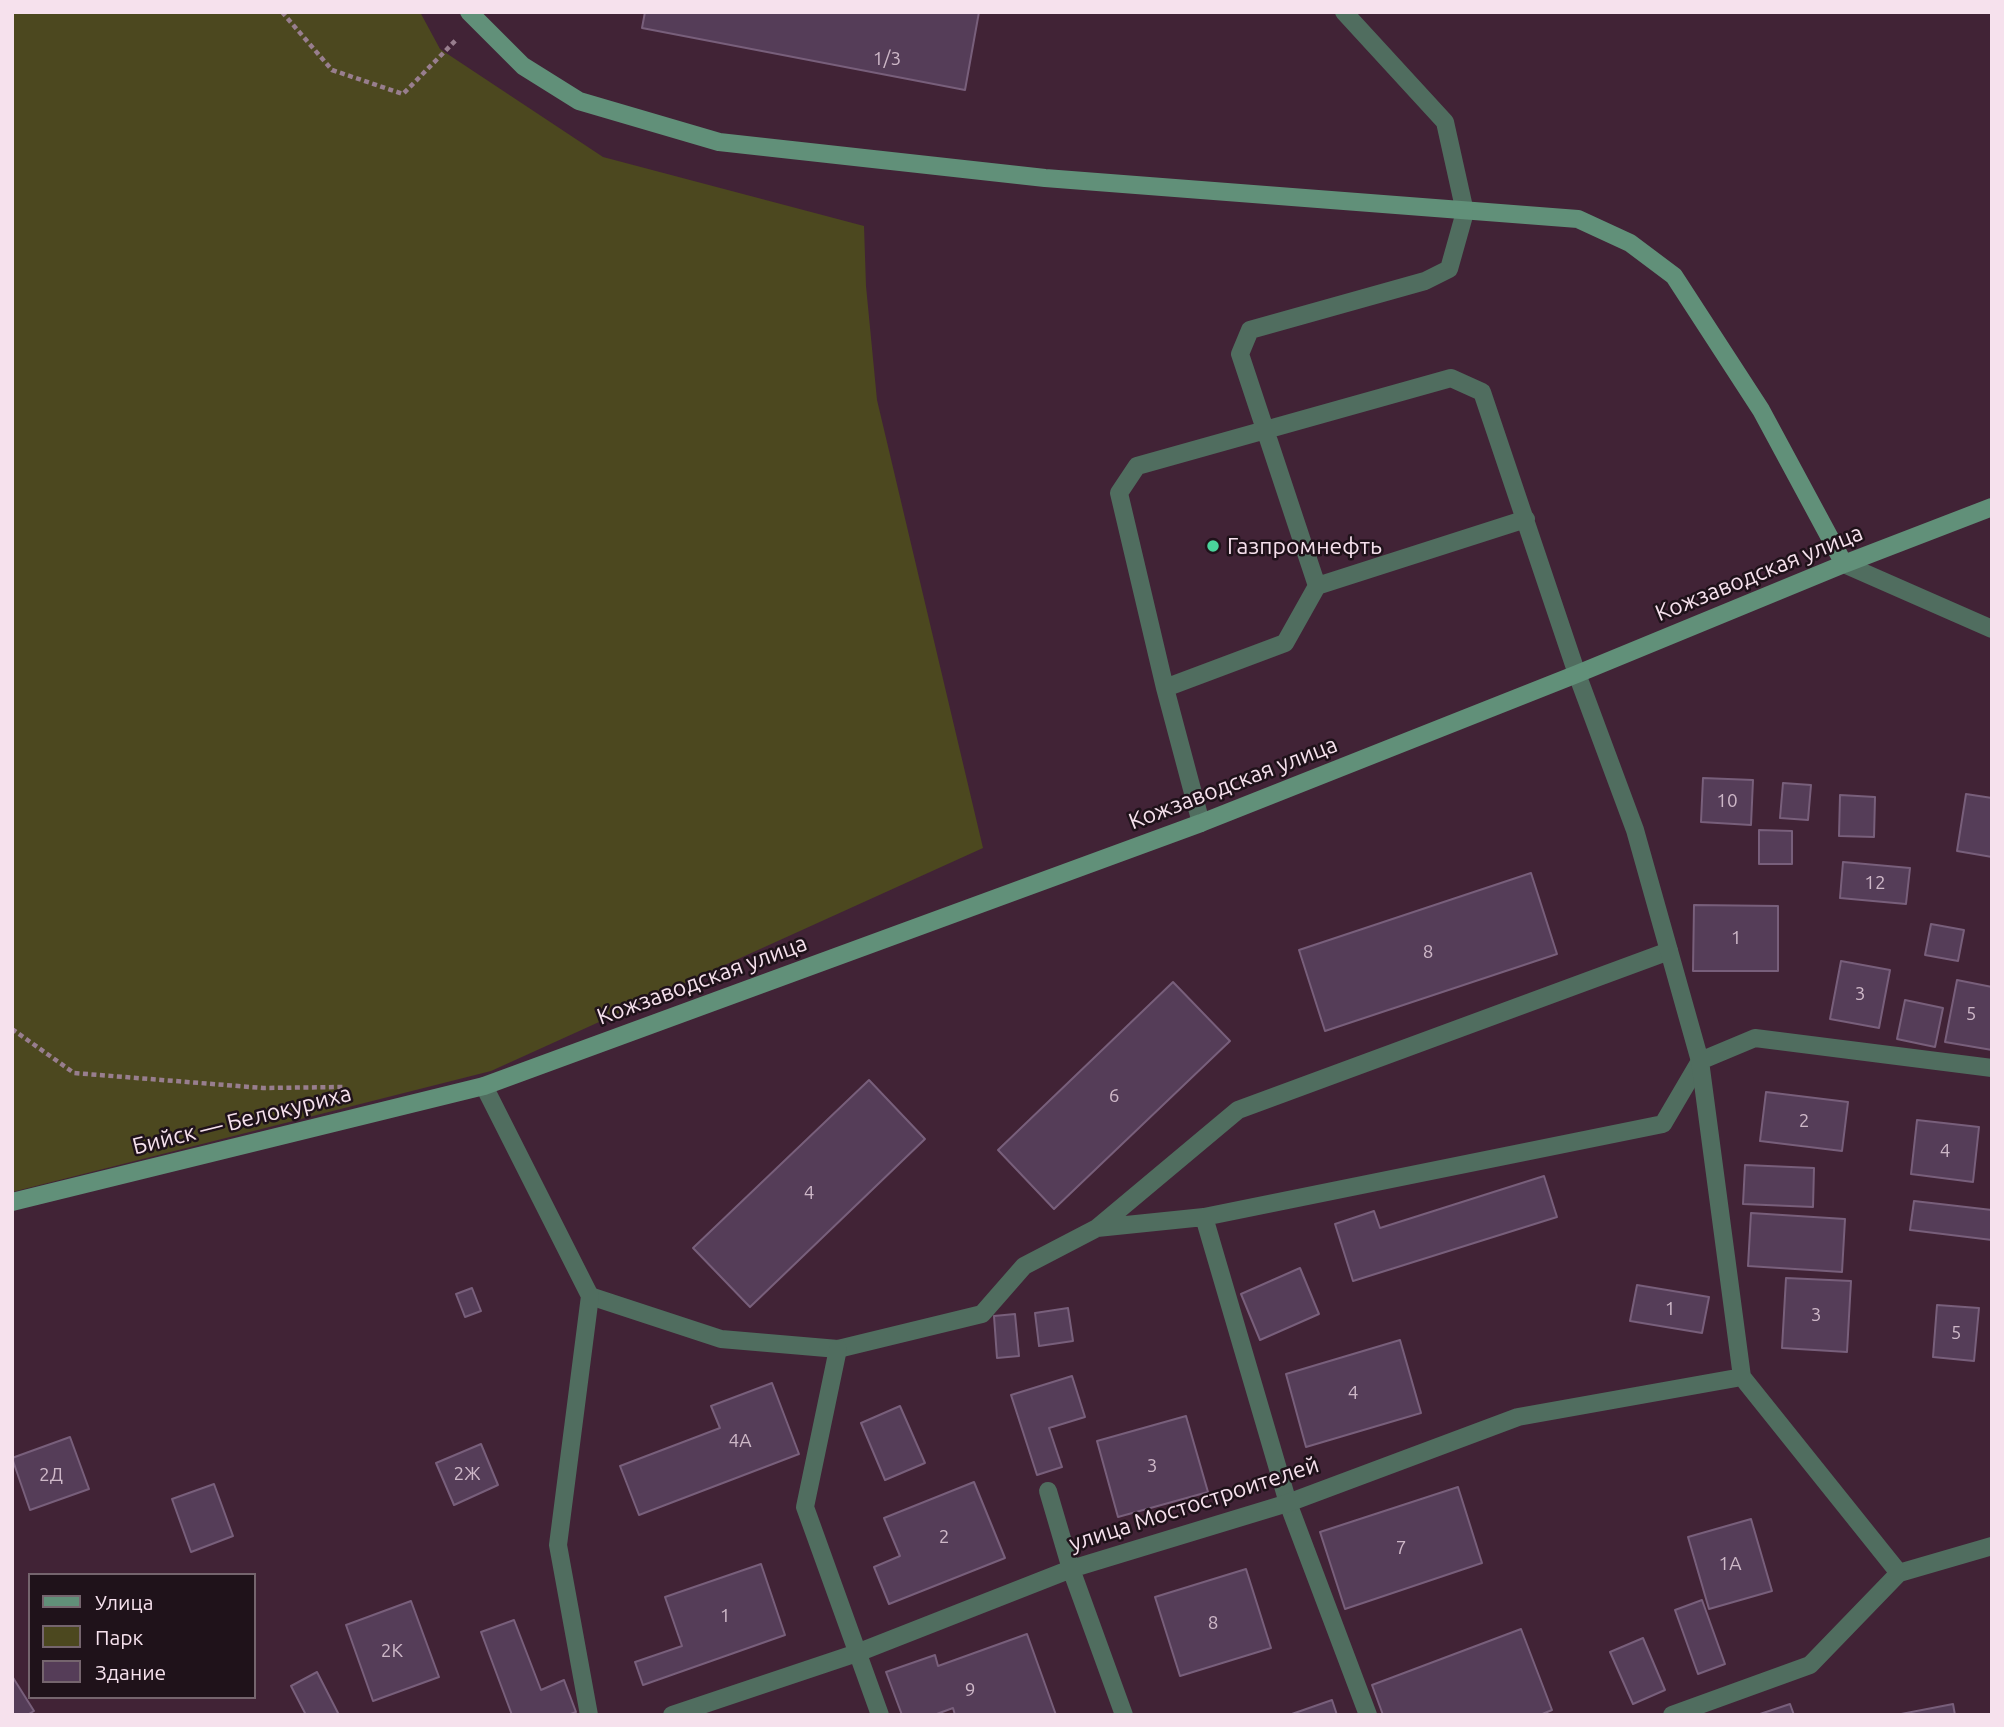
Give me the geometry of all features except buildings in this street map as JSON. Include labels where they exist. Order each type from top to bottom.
[{"type":"main road","points":[[473,16],[523,66],[579,102],[719,142],[1045,178],[1578,219],[1630,243],[1674,276],[1761,410],[1844,564]]},
{"type":"main road","name":"Кожзаводская улица","points":[[484,1086],[1200,823],[1992,507]]},
{"type":"main road","name":"Бийск — Белокуриха","points":[[12,1202],[484,1086]]},
{"type":"street","points":[[1317,586],[1240,354],[1250,330],[1425,281],[1449,268],[1465,212],[1446,122],[1339,13]]},
{"type":"street","points":[[1200,823],[1119,493],[1137,466],[1451,378],[1482,392],[1577,674],[1635,830],[1700,1061],[1742,1377],[1899,1573]]},
{"type":"street","points":[[1165,688],[1285,643],[1317,586],[1526,519]]},
{"type":"street","points":[[1844,564],[1992,629]]},
{"type":"street","points":[[590,1296],[721,1339],[838,1349],[982,1314],[1024,1266],[1097,1228],[1238,1110],[1669,951]]},
{"type":"street","points":[[1097,1228],[1203,1217],[1662,1124],[1700,1061],[1755,1038],[1992,1068]]},
{"type":"street","points":[[484,1086],[590,1296],[558,1545],[589,1715]]},
{"type":"street","points":[[1203,1217],[1288,1503],[1368,1715]]},
{"type":"street","points":[[838,1349],[804,1507],[880,1715]]},
{"type":"street","name":"улица Мостостроителей","points":[[672,1715],[858,1653],[1071,1569],[1288,1503],[1518,1417],[1742,1377]]},
{"type":"street","points":[[1048,1491],[1071,1569],[1124,1715]]},
{"type":"street","points":[[1672,1715],[1810,1665],[1899,1573],[1992,1546]]},
{"type":"path","points":[[282,12],[332,69],[403,94],[473,16]]},
{"type":"path","points":[[12,1029],[74,1073],[263,1088],[346,1087]]},
{"type":"green space","points":[[12,12],[420,12],[440,49],[603,157],[864,226],[866,286],[877,400],[983,848],[491,1071],[12,1192]]},
{"type":"place","name":"Газпромнефть","points":[[1213,546]]}]
